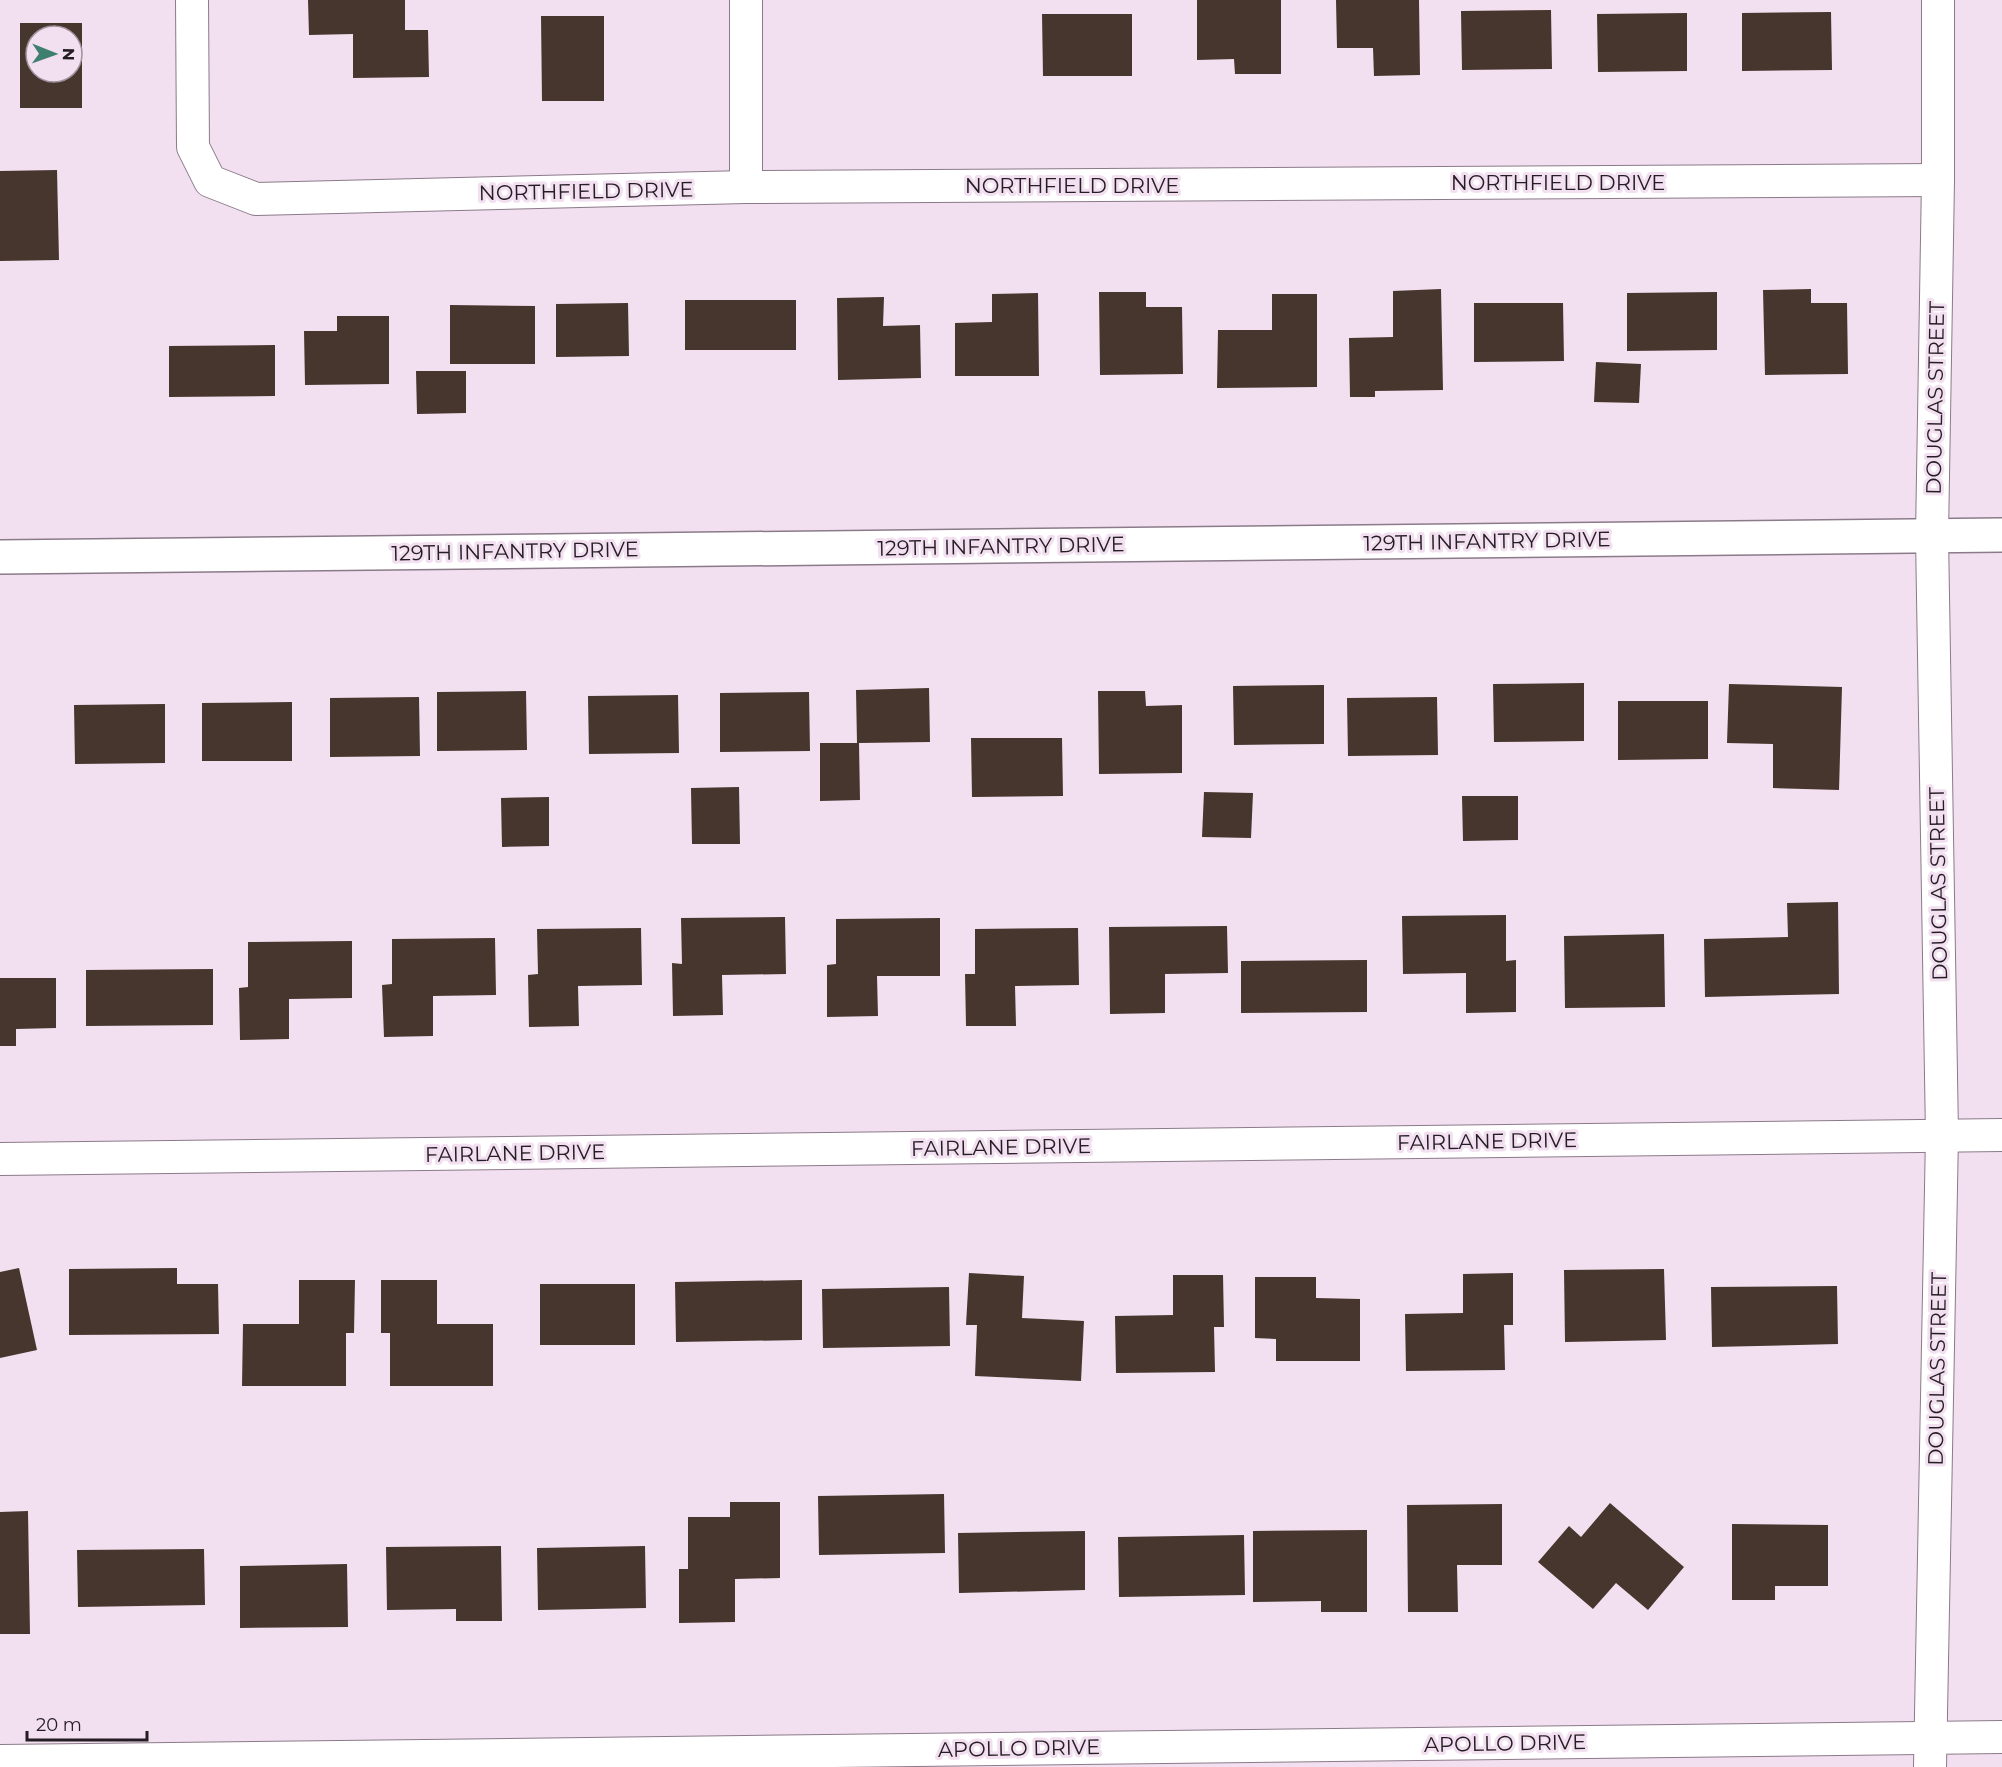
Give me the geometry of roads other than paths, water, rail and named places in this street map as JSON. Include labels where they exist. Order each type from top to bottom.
[{"type":"street","name":"NORTHFIELD DRIVE","points":[[192,0],[193,147],[210,181],[256,199],[746,187],[1938,180]]},
{"type":"street","points":[[746,0],[746,187]]},
{"type":"street","name":"DOUGLAS STREET","points":[[1930,1752],[1942,1136],[1932,536],[1938,180],[1938,0]]},
{"type":"street","name":"129TH INFANTRY DRIVE","points":[[0,556],[2002,535]]},
{"type":"street","name":"FAIRLANE DRIVE","points":[[0,1159],[2002,1135]]},
{"type":"street","name":"APOLLO DRIVE","points":[[0,1761],[1930,1752],[2002,1737]]}]
